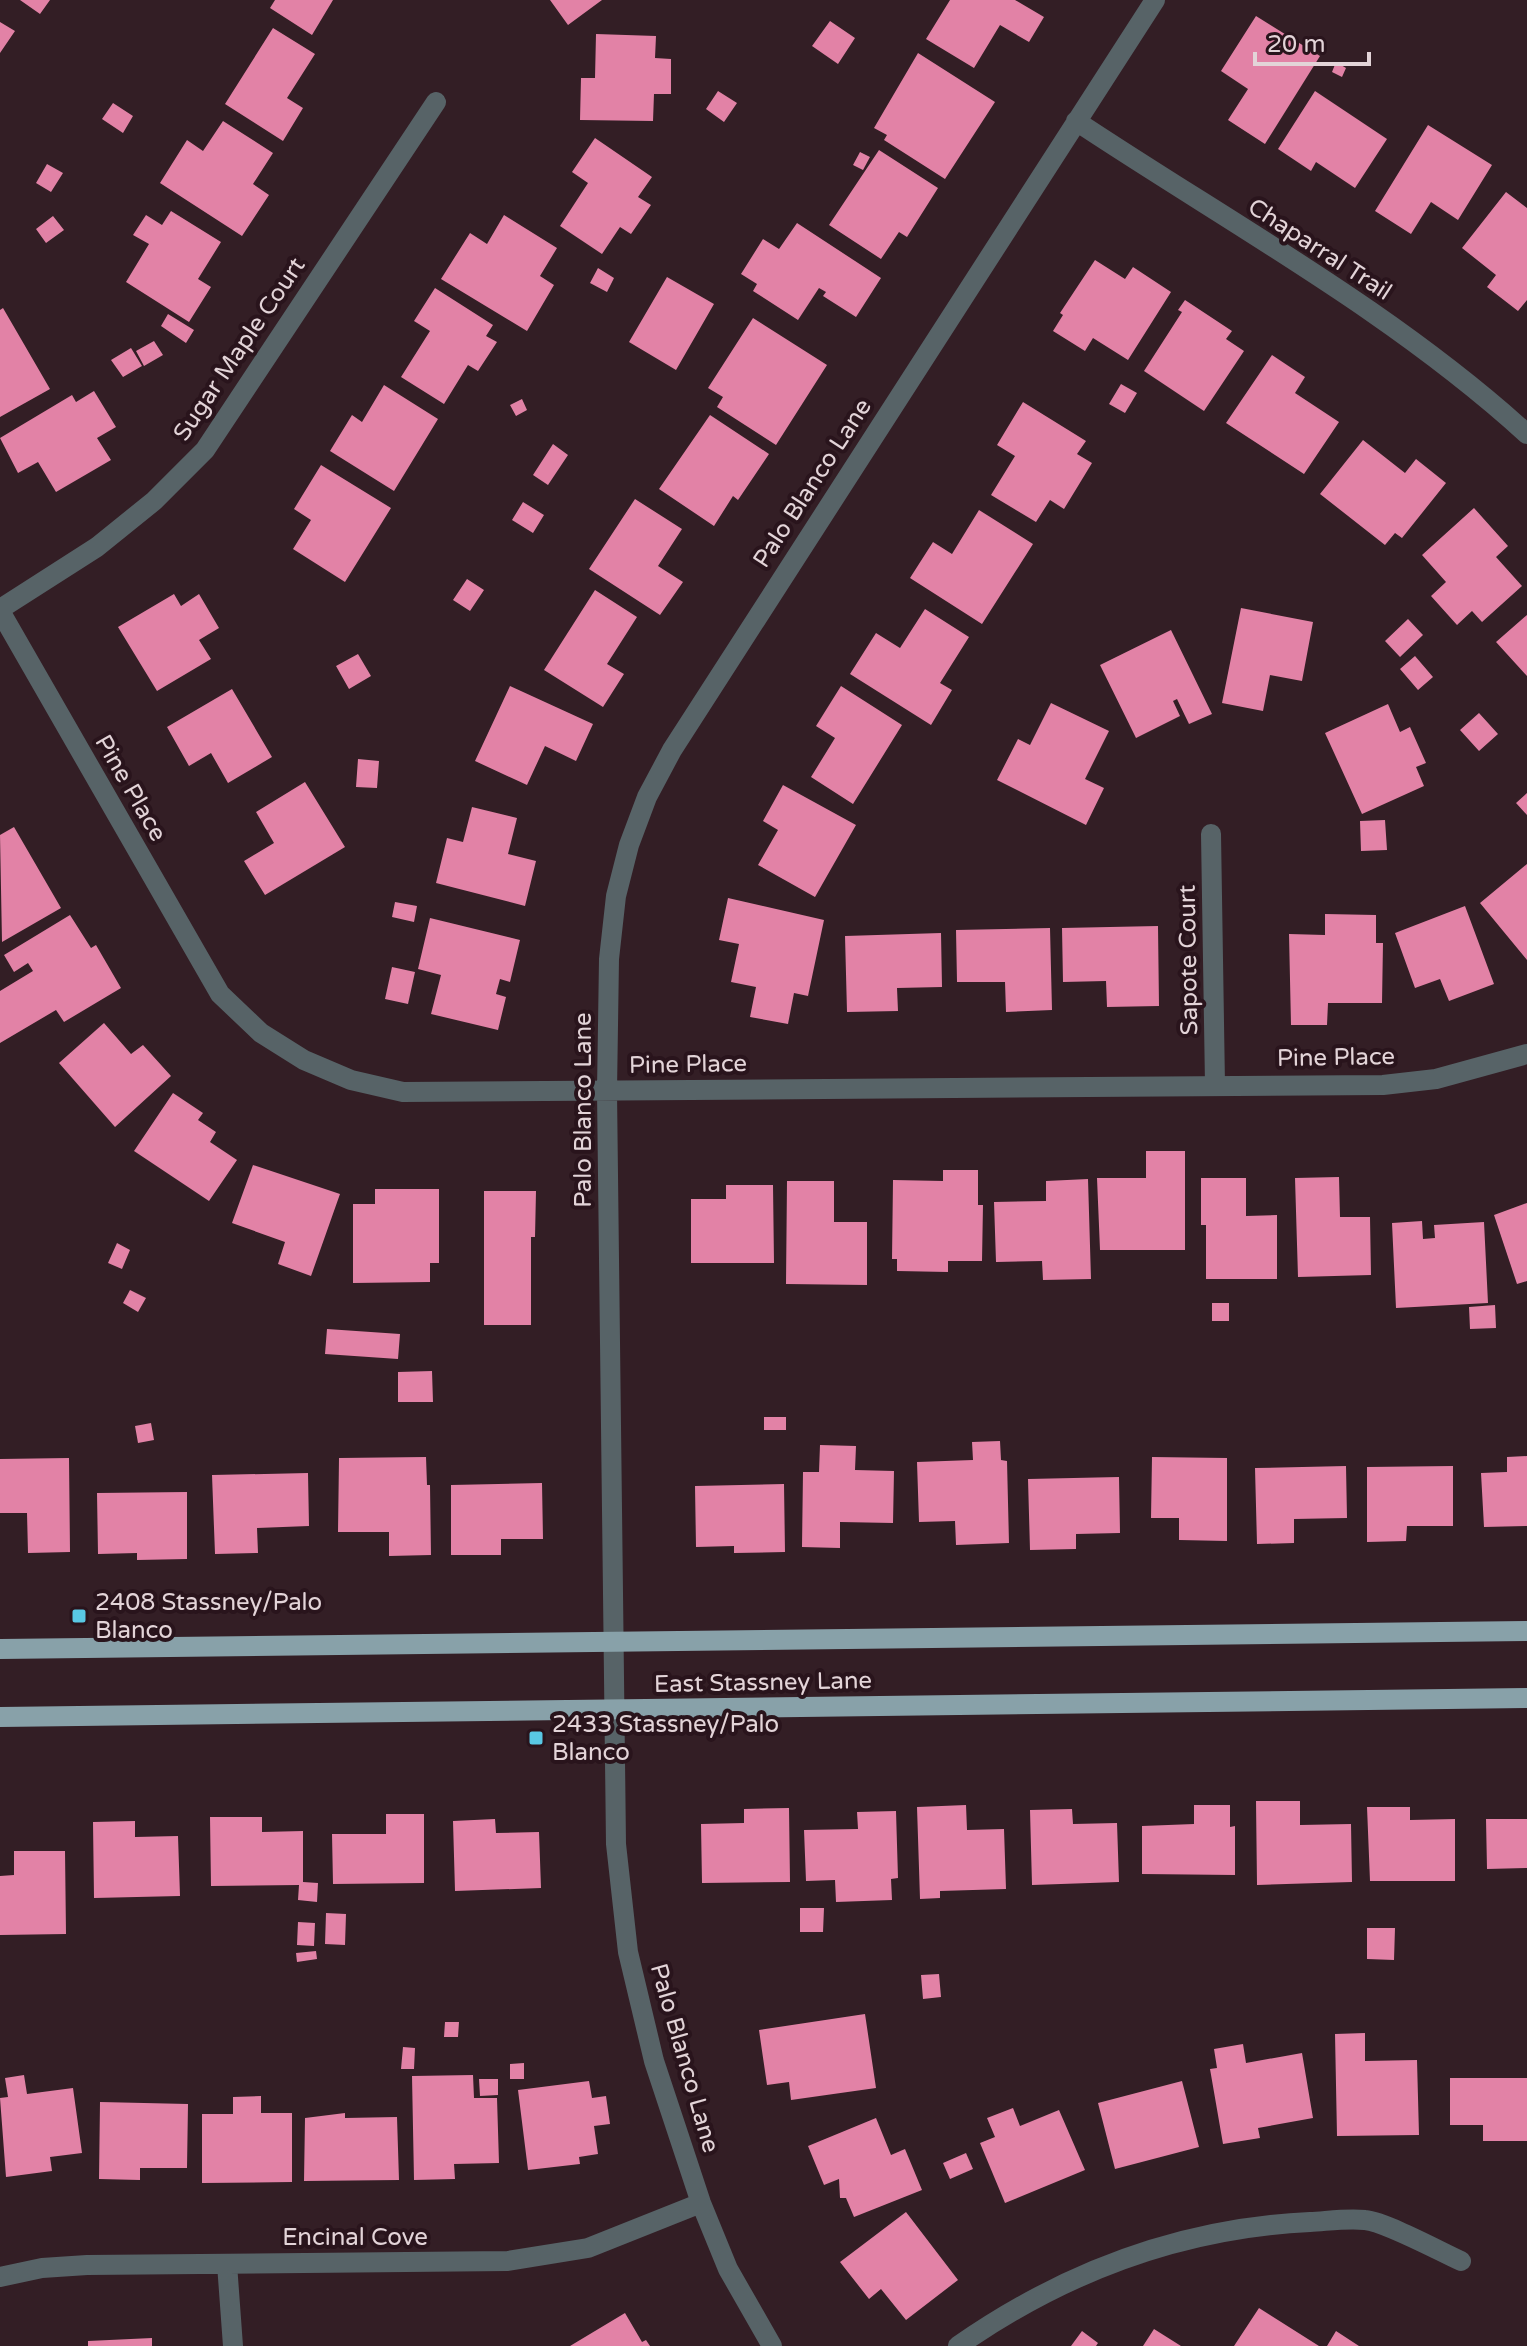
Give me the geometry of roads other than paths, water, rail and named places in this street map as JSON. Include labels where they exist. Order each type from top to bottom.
[{"type":"main road","name":"East Stassney Lane","points":[[0,1649],[1527,1631]]},
{"type":"main road","name":"East Stassney Lane","points":[[0,1717],[1527,1698]]},
{"type":"street","name":"Palo Blanco Lane","points":[[772,2346],[728,2269],[701,2203],[654,2061],[628,1952],[616,1844],[607,1091],[609,959],[616,896],[629,845],[647,797],[672,750],[1155,0]]},
{"type":"street","name":"Sugar Maple Court","points":[[0,610],[97,547],[154,501],[205,450],[436,102]]},
{"type":"street","name":"Chaparral Trail","points":[[1076,121],[1411,340],[1474,385],[1527,434]]},
{"type":"street","name":"Pine Place","points":[[0,610],[220,994],[261,1033],[327,1070],[403,1092],[1383,1085],[1436,1079],[1527,1054]]},
{"type":"street","name":"Sapote Court","points":[[1211,834],[1215,1085]]},
{"type":"street","name":"Encinal Cove","points":[[0,2277],[87,2265],[508,2261],[549,2257],[588,2248],[701,2203]]},
{"type":"street","points":[[958,2346],[1035,2296],[1111,2261],[1188,2237],[1255,2226],[1368,2220],[1461,2261]]},
{"type":"street","points":[[227,2264],[233,2346]]},
{"type":"place","name":"2408 Stassney/Palo Blanco","points":[[79,1616]]},
{"type":"place","name":"2433 Stassney/Palo Blanco","points":[[536,1738]]}]
